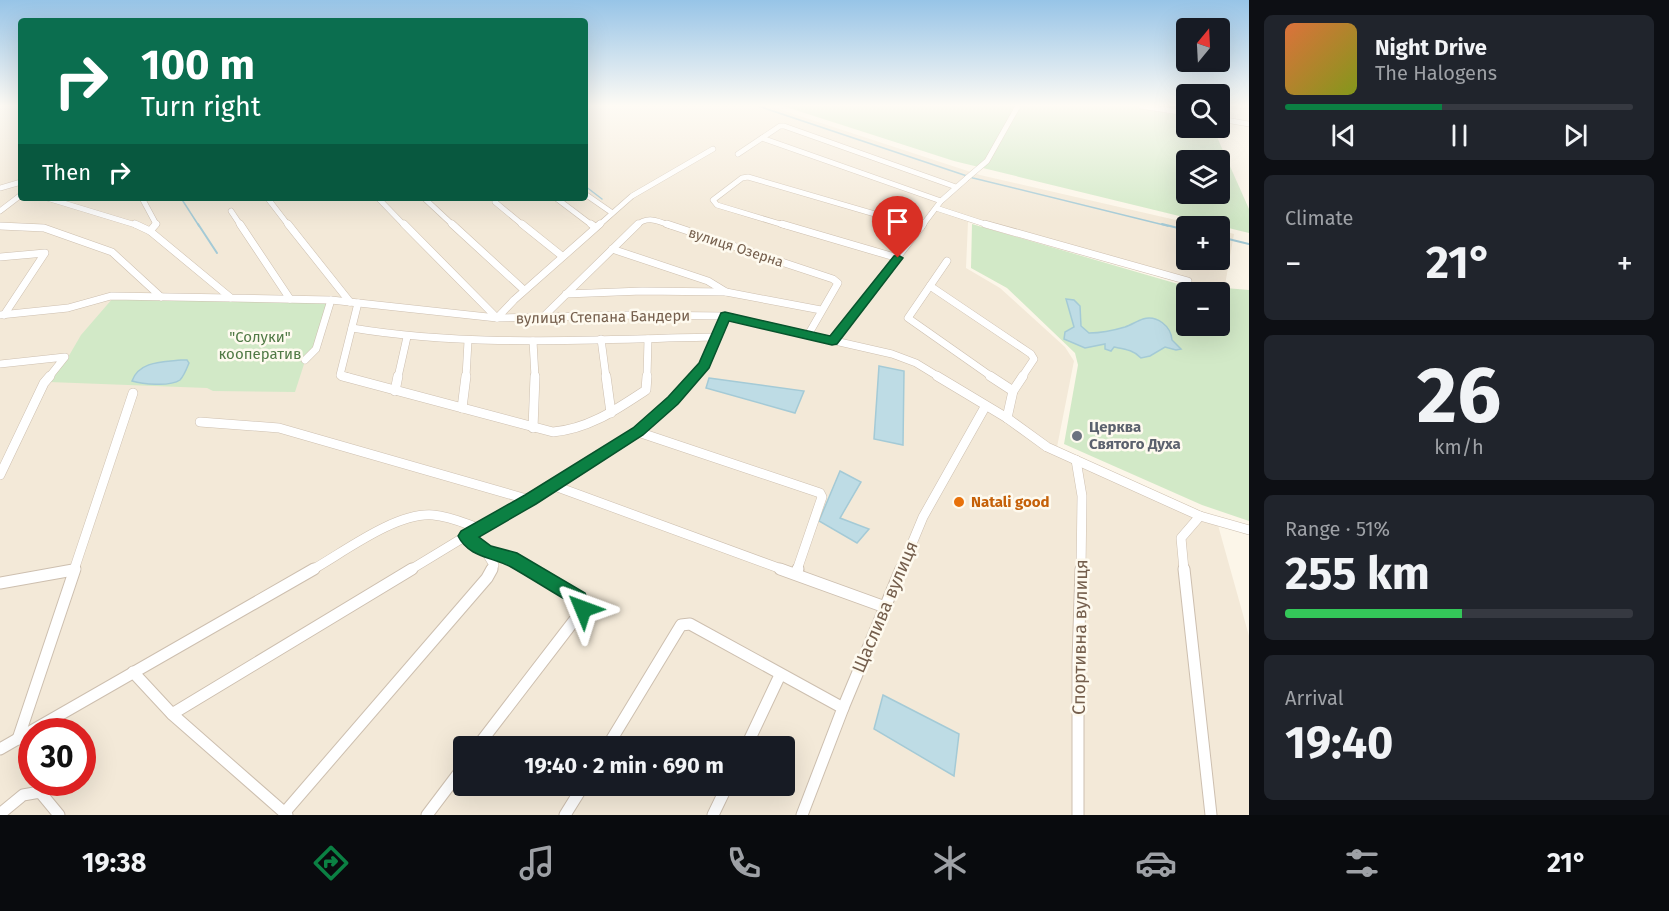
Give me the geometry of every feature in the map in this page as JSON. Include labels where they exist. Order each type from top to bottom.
[{"type":"street","points":[[738,154],[753,144]]},
{"type":"street","points":[[779,144],[940,201]]},
{"type":"street","points":[[835,144],[956,187]]},
{"type":"street","points":[[832,341],[940,201],[987,161],[997,144]]},
{"type":"street","points":[[381,201],[497,318],[524,290],[611,212],[632,196],[684,168],[713,149]]},
{"type":"street","points":[[898,258],[717,205],[713,200],[744,177],[921,227]]},
{"type":"street","points":[[1,188],[18,183]]},
{"type":"street","points":[[1,188],[18,191]]},
{"type":"street","points":[[0,211],[18,195]]},
{"type":"street","points":[[588,196],[611,212]]},
{"type":"street","points":[[58,201],[138,225],[150,231],[231,298]]},
{"type":"street","points":[[144,201],[156,224],[150,231]]},
{"type":"street","points":[[270,201],[354,303],[352,328],[340,375],[533,428],[571,432],[611,413],[646,390],[648,339]]},
{"type":"street","points":[[427,201],[524,290]]},
{"type":"street","points":[[560,201],[595,227]]},
{"type":"street","points":[[495,202],[562,256]]},
{"type":"street","points":[[936,208],[967,219],[1188,281]]},
{"type":"street","points":[[231,211],[290,299]]},
{"type":"street","name":"вулиця Озерна","points":[[542,318],[641,221],[651,219],[833,279],[838,283],[808,335]]},
{"type":"street","points":[[0,226],[44,228],[112,252],[162,297]]},
{"type":"street","points":[[612,249],[708,281],[726,292]]},
{"type":"street","points":[[0,257],[45,253],[2,315]]},
{"type":"street","points":[[947,261],[908,318],[1013,391]]},
{"type":"street","points":[[930,286],[1031,354],[1034,359],[1013,391],[1006,418]]},
{"type":"street","points":[[566,294],[642,291],[726,292],[821,310]]},
{"type":"street","name":"вулиця Степана Бандери","points":[[2,315],[68,308],[111,296],[331,300],[497,318],[630,315],[725,316],[892,354],[916,363],[1006,418],[1047,447],[1200,516],[1249,530]]},
{"type":"street","points":[[304,360],[316,350],[331,300]]},
{"type":"street","points":[[172,714],[478,528],[530,500],[638,432],[673,400],[704,365],[725,316]]},
{"type":"street","points":[[352,328],[407,337],[468,341],[648,339],[677,336],[717,338]]},
{"type":"street","points":[[395,391],[407,337]]},
{"type":"street","points":[[601,339],[611,413]]},
{"type":"street","points":[[462,408],[465,396],[468,341]]},
{"type":"street","points":[[532,341],[535,385],[533,428]]},
{"type":"street","points":[[0,364],[65,357],[44,383],[0,476]]},
{"type":"street","points":[[25,718],[134,393]]},
{"type":"street","name":"Щаслива вулиця","points":[[802,815],[843,708],[923,517],[985,407]]},
{"type":"street","points":[[200,422],[279,428],[530,500]]},
{"type":"street","points":[[638,432],[820,493],[822,497],[796,573]]},
{"type":"street","name":"Спортивна вулиця","points":[[1076,460],[1080,475],[1082,534],[1078,612],[1078,815]]},
{"type":"street","points":[[552,485],[885,607]]},
{"type":"street","points":[[54,718],[366,538],[410,517],[434,513],[478,528]]},
{"type":"street","points":[[1200,516],[1181,538],[1211,815]]},
{"type":"street","points":[[133,672],[172,714],[286,814],[487,578],[494,565],[486,552],[466,536]]},
{"type":"street","points":[[485,736],[583,609],[579,599],[521,564],[486,552]]},
{"type":"street","points":[[0,584],[73,570]]},
{"type":"street","points":[[614,736],[681,625],[690,624],[843,708]]},
{"type":"street","points":[[751,736],[780,675]]},
{"type":"street","points":[[0,749],[18,739]]},
{"type":"street","points":[[427,815],[453,781]]},
{"type":"street","points":[[0,814],[21,795],[31,791],[40,792],[58,815]]},
{"type":"street","points":[[565,815],[577,796]]},
{"type":"street","points":[[713,815],[722,796]]},
{"type":"shaded area","points":[[0,144],[18,144],[18,201],[588,201],[588,144],[885,144],[980,175],[1176,220],[1176,270],[1228,270],[1226,282],[1178,282],[968,222],[966,268],[1000,288],[1065,347],[1074,361],[1057,447],[1216,518],[1249,636],[1249,815],[0,815]]},
{"type":"shaded area","points":[[1230,233],[1234,234],[1230,257]]},
{"type":"green space","points":[[901,144],[1220,144],[1223,150],[1176,150],[1176,204],[1230,204],[1230,166],[1249,209],[1249,233],[1230,228],[1230,216],[1179,216],[954,161]]},
{"type":"green space","points":[[972,224],[1176,283],[1176,336],[1230,336],[1230,288],[1249,290],[1249,521],[1202,505],[1064,444],[1078,365],[1075,353],[1007,288],[971,268]]},
{"type":"green space","name":"\"Солуки\" кооператив","points":[[113,298],[331,300],[312,352],[305,361],[295,392],[213,391],[207,388],[49,382],[67,359],[81,335]]},
{"type":"water","points":[[1066,299],[1074,300],[1080,306],[1081,326],[1089,333],[1117,329],[1148,318],[1158,320],[1166,326],[1172,340],[1181,349],[1165,347],[1150,356],[1141,358],[1125,349],[1114,347],[1111,351],[1105,349],[1105,344],[1085,348],[1064,339],[1065,332],[1074,327]]},
{"type":"water","points":[[187,360],[189,363],[180,380],[170,384],[132,381],[135,374],[146,366]]},
{"type":"water","points":[[879,366],[904,371],[903,445],[874,439]]},
{"type":"water","points":[[709,378],[804,391],[795,413],[706,388]]},
{"type":"water","points":[[840,471],[861,482],[840,518],[869,529],[857,543],[819,521]]},
{"type":"water","points":[[883,695],[959,734],[954,776],[874,729]]},
{"type":"waterway","points":[[872,144],[973,178],[1168,226]]},
{"type":"waterway","points":[[588,188],[602,199]]},
{"type":"waterway","points":[[183,201],[199,226]]},
{"type":"waterway","points":[[198,224],[217,253]]},
{"type":"waterway","points":[[1162,224],[1176,228]]},
{"type":"waterway","points":[[1230,239],[1249,244]]},
{"type":"place","name":"Церква Святого Духа","points":[[1077,436]]},
{"type":"place","name":"Natali good","points":[[959,502]]},
{"type":"route","points":[[583,609],[583,604],[579,599],[511,559],[486,552],[466,536],[530,500],[638,432],[673,400],[704,365],[725,316],[832,341],[898,258]]}]
